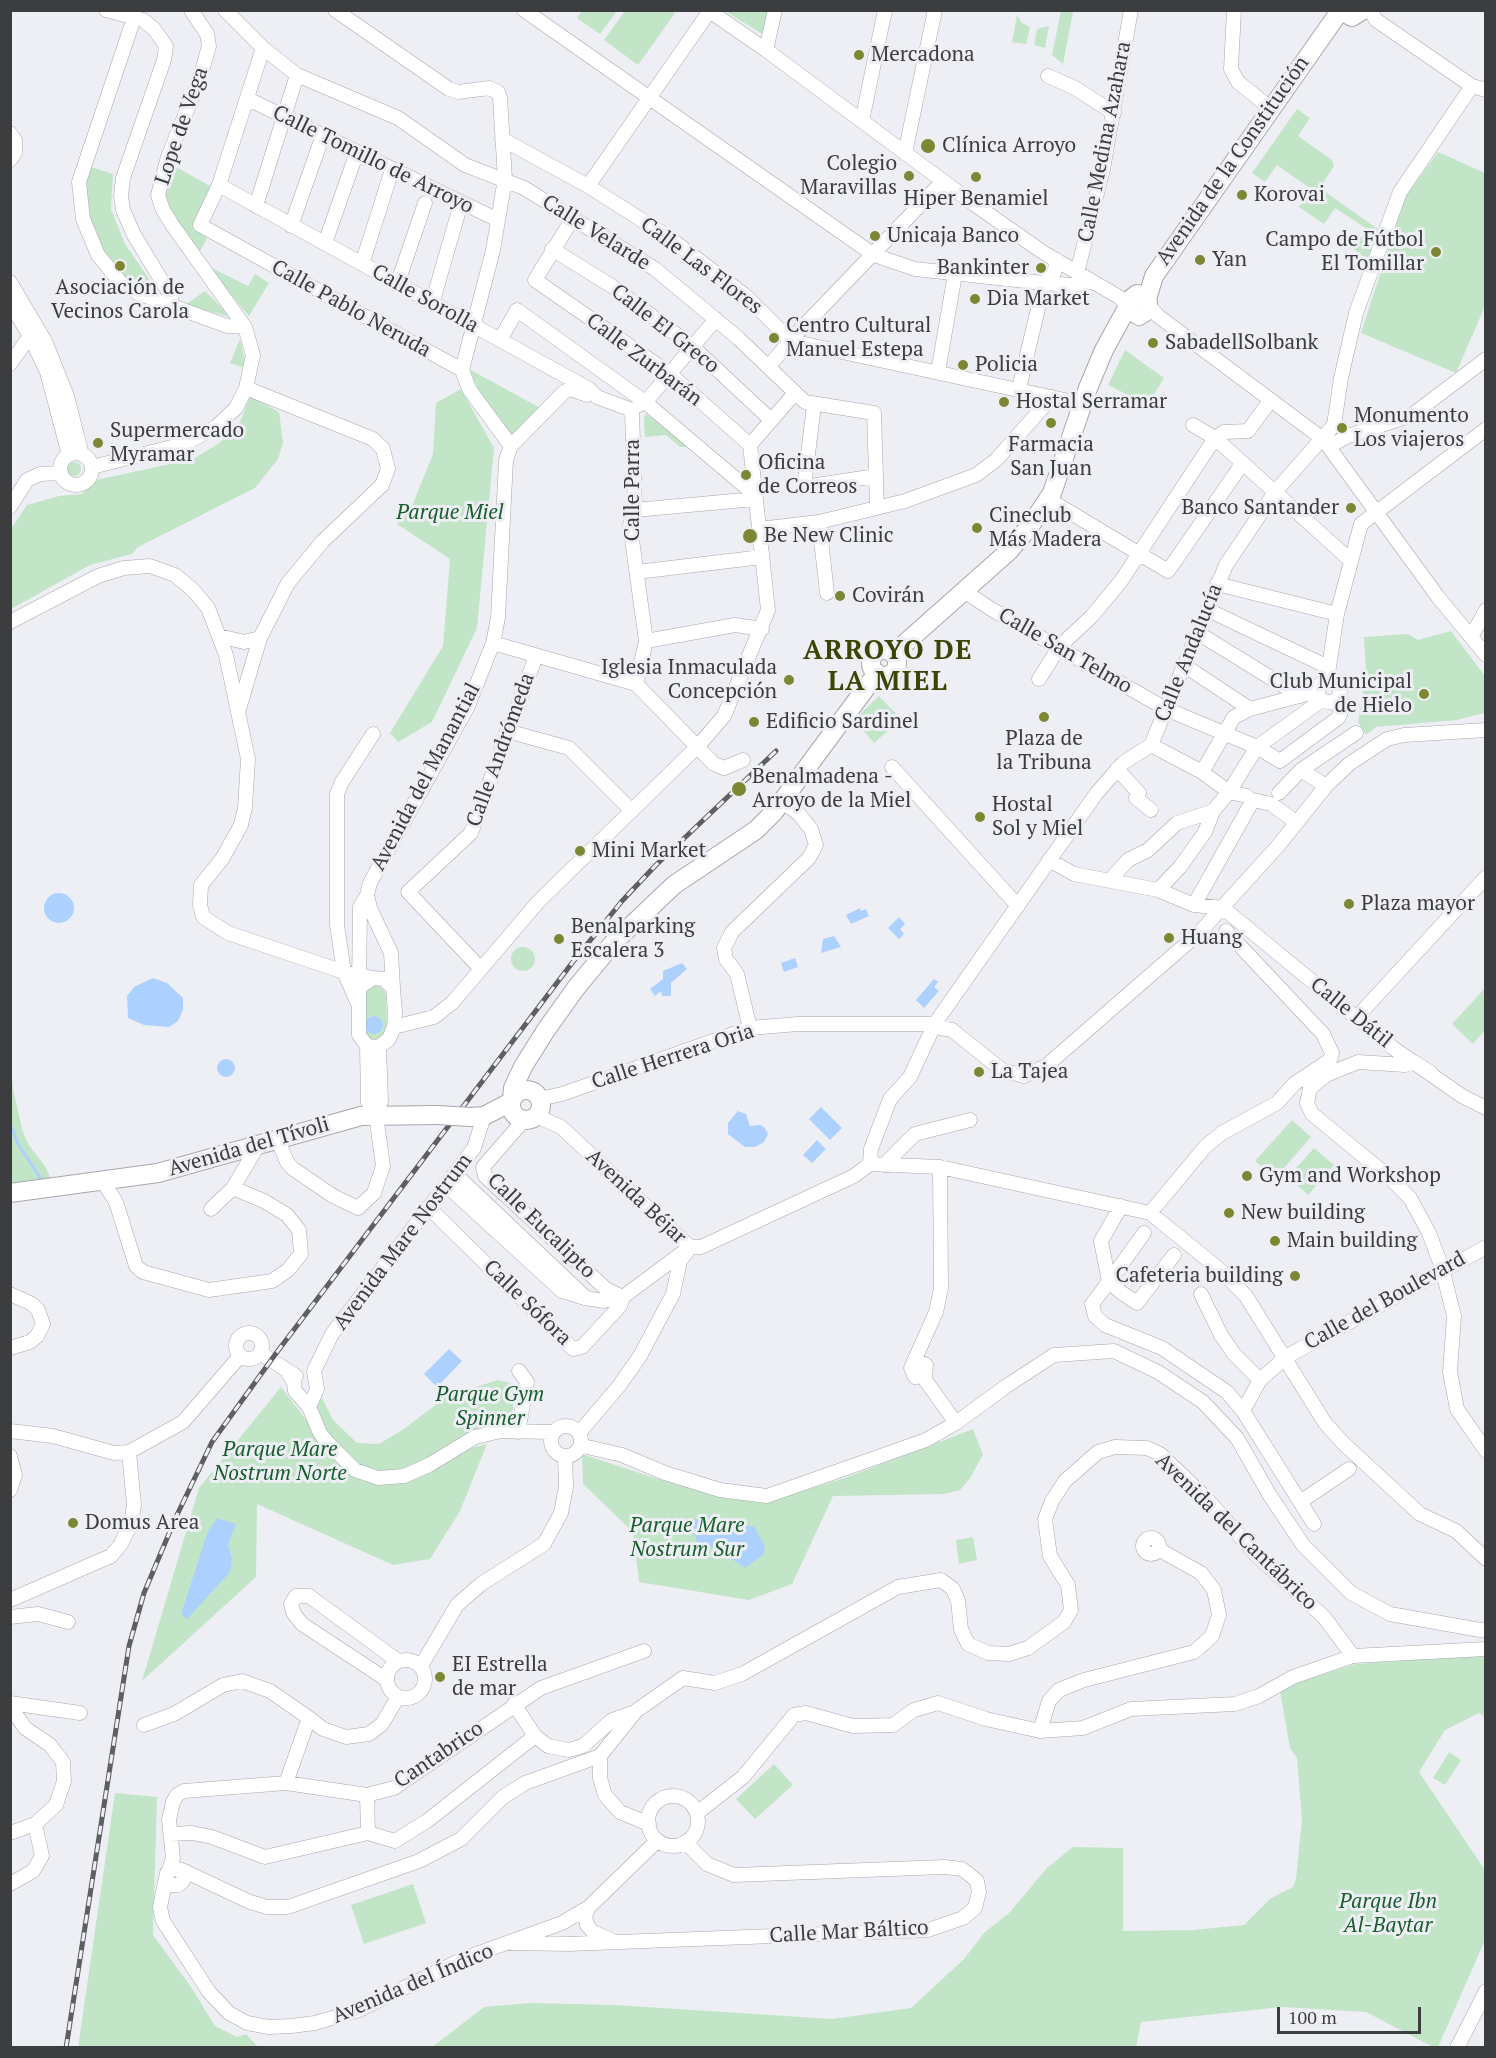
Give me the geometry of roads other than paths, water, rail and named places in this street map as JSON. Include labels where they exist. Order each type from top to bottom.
[{"type":"main road","name":"Avenida de la Constitución","points":[[1083,404],[1104,350],[1116,328],[1138,305],[1154,276],[1270,108],[1327,27],[1356,14]]},
{"type":"main road","points":[[481,1116],[526,1106],[513,1088],[524,1065],[576,988],[620,936],[674,885],[756,830],[782,802],[877,673],[872,663],[875,654],[886,650],[893,654],[1009,551],[1048,499],[1083,404]]},
{"type":"main road","name":"Avenida del Tívoli","points":[[10,1193],[158,1173],[256,1147],[336,1122],[376,1115],[481,1116]]},
{"type":"street","points":[[106,10],[134,18],[154,29],[166,46],[164,60],[123,178],[121,196],[123,210],[134,235],[171,296],[172,305]]},
{"type":"street","name":"Lope de Vega","points":[[191,10],[207,34],[209,46],[200,78],[168,157],[158,195],[168,218],[245,327]]},
{"type":"street","points":[[219,185],[264,48],[225,10]]},
{"type":"street","points":[[335,10],[449,89],[458,92],[493,89],[500,98],[505,179],[475,328],[462,370],[469,389],[511,446],[564,392],[570,389],[597,397]]},
{"type":"street","points":[[524,10],[874,255],[915,269],[955,274],[1072,285],[1091,282]]},
{"type":"street","points":[[766,50],[775,10]]},
{"type":"street","points":[[862,121],[885,10]]},
{"type":"street","points":[[905,153],[935,10]]},
{"type":"street","name":"Calle Medina Azahara","points":[[1077,273],[1114,113],[1131,10]]},
{"type":"street","points":[[1234,10],[1231,69],[1238,82],[1270,108]]},
{"type":"street","points":[[588,186],[709,11],[1057,261],[1091,282],[1138,305],[1326,443],[1438,597],[1485,655]]},
{"type":"street","points":[[1326,443],[1335,425],[1341,378],[1356,313],[1400,192],[1479,88],[1356,14]]},
{"type":"street","points":[[10,303],[30,336],[47,372],[75,455],[92,467],[184,444],[216,427],[236,408],[246,388],[253,355],[245,327],[227,326],[138,293],[122,284],[98,255],[83,219],[79,182],[134,18]]},
{"type":"street","name":"Calle Velarde","points":[[264,48],[297,75],[398,118],[465,165],[524,188],[655,269],[770,366],[805,402],[874,413],[876,476]]},
{"type":"street","points":[[256,206],[297,75]]},
{"type":"street","points":[[1048,76],[1075,88],[1114,113]]},
{"type":"street","name":"Calle Tomillo de Arroyo","points":[[248,99],[498,220]]},
{"type":"street","points":[[10,132],[15,140],[15,153],[10,160]]},
{"type":"street","points":[[291,226],[322,135]]},
{"type":"street","name":"Calle Las Flores","points":[[502,139],[588,186],[668,236],[746,296],[791,341]]},
{"type":"street","points":[[325,243],[357,152]]},
{"type":"street","points":[[362,264],[392,170]]},
{"type":"street","points":[[770,366],[791,341],[944,181]]},
{"type":"street","name":"Calle Sorolla","points":[[219,185],[475,328],[500,339],[589,389],[597,397],[632,410]]},
{"type":"street","name":"Calle Pablo Neruda","points":[[219,185],[200,225],[462,370]]},
{"type":"street","points":[[397,285],[425,203]]},
{"type":"street","points":[[432,304],[461,203]]},
{"type":"street","points":[[552,249],[573,218]]},
{"type":"street","name":"Calle Zurbarán","points":[[552,249],[535,280],[670,374],[750,445]]},
{"type":"street","name":"Calle El Greco","points":[[552,249],[613,287],[692,346],[771,420]]},
{"type":"street","points":[[1019,388],[1044,283],[1054,273],[1057,261]]},
{"type":"street","points":[[938,372],[955,274]]},
{"type":"street","points":[[10,282],[45,341],[67,396],[75,455]]},
{"type":"street","points":[[500,339],[517,310],[645,402],[755,497]]},
{"type":"street","points":[[632,410],[645,402],[716,319]]},
{"type":"street","points":[[10,364],[30,336]]},
{"type":"street","points":[[791,341],[1019,388],[1083,404]]},
{"type":"street","points":[[1326,443],[1412,415],[1485,359]]},
{"type":"street","points":[[239,711],[260,638],[288,583],[323,541],[382,485],[388,469],[383,449],[373,439],[246,388]]},
{"type":"street","points":[[373,1047],[388,1039],[394,1027],[434,1017],[452,1003],[538,902],[698,746],[724,716],[768,610],[750,445],[795,393]]},
{"type":"street","points":[[759,529],[819,522],[905,501],[985,470],[1052,396]]},
{"type":"street","points":[[1039,679],[1060,646],[1092,616],[1121,581],[1215,438],[1224,432],[1248,431],[1270,401]]},
{"type":"street","points":[[814,405],[803,486],[876,476],[877,508]]},
{"type":"street","name":"Calle Parra","points":[[632,410],[635,510],[630,525],[646,641]]},
{"type":"street","points":[[1193,425],[1215,438],[1242,465],[1350,560]]},
{"type":"street","points":[[1158,890],[1180,867],[1205,832],[1213,811],[1229,792],[1257,747],[1328,692],[1337,614],[1360,524],[1485,429]]},
{"type":"street","name":"Calle Andalucía","points":[[877,1165],[871,1149],[890,1099],[910,1077],[934,1026],[1049,860],[1117,769],[1151,745],[1226,565],[1275,492],[1326,443]]},
{"type":"street","name":"Avenida del Manantial","points":[[394,1027],[391,953],[370,908],[368,895],[370,883],[468,706],[493,643],[498,618],[506,460],[511,446]]},
{"type":"street","points":[[75,455],[63,461],[61,473],[68,482],[79,485],[90,478],[92,467]]},
{"type":"street","points":[[1048,499],[1168,571],[1242,465]]},
{"type":"street","points":[[10,507],[27,480],[40,474],[61,473]]},
{"type":"street","points":[[635,510],[755,497]]},
{"type":"street","points":[[819,522],[827,592]]},
{"type":"street","points":[[637,572],[762,557]]},
{"type":"street","points":[[10,622],[98,576],[124,568],[150,566],[176,575],[193,590],[208,608],[219,636],[249,759],[245,808],[241,825],[222,859],[201,885],[200,905],[203,917],[228,933],[364,980],[384,979],[393,988]]},
{"type":"street","points":[[1217,584],[1337,614]]},
{"type":"street","name":"Calle San Telmo","points":[[964,591],[991,609],[1060,646],[1166,709],[1257,747],[1280,761],[1338,718],[1328,692]]},
{"type":"street","points":[[1208,610],[1328,692]]},
{"type":"street","points":[[1471,637],[1485,610]]},
{"type":"street","points":[[636,684],[646,641],[735,625],[762,629]]},
{"type":"street","points":[[1198,633],[1300,696]]},
{"type":"street","points":[[219,636],[244,642],[260,638]]},
{"type":"street","points":[[493,643],[636,684],[714,764],[724,768],[743,760]]},
{"type":"street","name":"Calle Andrómeda","points":[[481,969],[408,892],[471,833],[536,656]]},
{"type":"street","points":[[1185,666],[1250,709]]},
{"type":"street","points":[[1202,772],[1234,717],[1250,709],[1300,696],[1328,692]]},
{"type":"street","points":[[934,1026],[952,1030],[994,1066],[1024,1076],[1046,1066],[1155,972],[1223,908],[1326,786],[1349,764],[1387,739],[1404,735],[1485,730]]},
{"type":"street","points":[[507,731],[569,748],[632,811]]},
{"type":"street","points":[[1279,794],[1301,770],[1356,733]]},
{"type":"street","points":[[359,1006],[344,972],[337,925],[337,794],[342,782],[373,734]]},
{"type":"street","points":[[1151,745],[1202,772],[1229,792],[1246,796]]},
{"type":"street","points":[[892,767],[1018,906]]},
{"type":"street","points":[[1117,769],[1139,793],[1136,798],[1151,810]]},
{"type":"street","points":[[1301,770],[1326,786]]},
{"type":"street","points":[[1194,905],[1253,800],[1271,804],[1296,822]]},
{"type":"street","points":[[750,1028],[737,974],[726,959],[724,948],[732,932],[809,858],[816,845],[811,829],[798,813],[782,802]]},
{"type":"street","points":[[1110,880],[1128,860],[1148,850],[1177,823],[1213,811]]},
{"type":"street","points":[[1049,860],[1074,874],[1158,890],[1194,905],[1223,908]]},
{"type":"street","points":[[1356,1018],[1485,877]]},
{"type":"street","name":"Avenida del Manantial","points":[[278,1140],[292,1168],[333,1196],[358,1208],[374,1193],[383,1166],[376,1115],[381,1101],[373,1047],[359,1035],[359,1006],[364,980],[360,907],[368,895]]},
{"type":"street","name":"Calle Dátil","points":[[1223,908],[1356,1018],[1462,1096],[1485,1108]]},
{"type":"street","points":[[1150,1213],[1205,1147],[1221,1132],[1277,1103],[1294,1084],[1330,1060],[1332,1053],[1323,1034],[1226,931]]},
{"type":"street","name":"Calle Herrera Oria","points":[[526,1106],[750,1028],[798,1024],[934,1026]]},
{"type":"street","points":[[1430,1072],[1414,1062],[1405,1065],[1358,1062],[1326,1075],[1310,1088],[1307,1103],[1312,1114],[1389,1177],[1410,1198],[1429,1233],[1442,1268],[1454,1316],[1450,1372],[1457,1409],[1485,1451]]},
{"type":"street","name":"Avenida Béjar","points":[[526,1106],[561,1127],[687,1244],[701,1247],[877,1165],[915,1134],[970,1120]]},
{"type":"street","name":"Calle Eucalipto","points":[[526,1106],[483,1167],[485,1176],[606,1289],[623,1297]]},
{"type":"street","name":"Avenida Mare Nostrum","points":[[302,1376],[357,1300],[474,1148],[481,1116]]},
{"type":"street","points":[[211,1209],[233,1188],[256,1147]]},
{"type":"street","points":[[877,1165],[940,1167],[1150,1213],[1219,1269],[1246,1296],[1325,1423],[1343,1443],[1420,1514],[1456,1531],[1485,1559]]},
{"type":"street","points":[[940,1167],[941,1288],[936,1312],[919,1364],[956,1423]]},
{"type":"street","name":"Calle Eucalipto","points":[[451,1179],[551,1273],[585,1298],[604,1301],[623,1297]]},
{"type":"street","points":[[102,1180],[116,1202],[136,1266],[143,1272],[158,1278],[209,1290],[272,1281],[288,1270],[301,1254],[299,1230],[287,1215],[264,1201],[233,1188]]},
{"type":"street","points":[[1121,1206],[1101,1241],[1109,1282],[1137,1304],[1174,1255]]},
{"type":"street","name":"Calle Sófora","points":[[428,1207],[573,1349],[582,1347],[620,1306],[623,1297]]},
{"type":"street","points":[[1144,1233],[1092,1304],[1095,1316],[1105,1325],[1162,1348],[1227,1392],[1242,1411],[1314,1524]]},
{"type":"street","points":[[623,1297],[646,1281],[687,1244]]},
{"type":"street","points":[[554,1432],[551,1441],[553,1450],[565,1456],[574,1454],[580,1438],[640,1356],[673,1294],[680,1261],[687,1244]]},
{"type":"street","name":"Calle del Boulevard","points":[[1242,1411],[1260,1380],[1286,1357],[1442,1268],[1485,1247]]},
{"type":"street","points":[[10,1294],[32,1304],[38,1310],[43,1324],[37,1336],[30,1342],[10,1348]]},
{"type":"street","points":[[1201,1294],[1221,1335],[1234,1354],[1260,1380]]},
{"type":"street","points":[[250,1333],[261,1340],[260,1353],[251,1359],[240,1356],[236,1348],[238,1339],[250,1333]]},
{"type":"street","points":[[302,1376],[295,1391],[308,1400],[320,1433],[340,1457],[355,1470],[378,1478],[404,1476],[429,1465],[475,1437],[501,1431],[554,1432],[567,1426],[580,1438],[583,1446],[622,1455],[665,1473],[720,1490],[766,1496],[910,1447],[956,1423],[1054,1355],[1114,1351],[1158,1372],[1203,1402],[1238,1438],[1269,1494],[1303,1545],[1351,1593],[1390,1614],[1485,1631]]},
{"type":"street","points":[[260,1353],[302,1376],[317,1389],[308,1400]]},
{"type":"street","points":[[10,1431],[53,1436],[114,1453],[129,1452],[183,1422],[240,1356]]},
{"type":"street","points":[[518,1432],[526,1382],[519,1371]]},
{"type":"street","name":"Avenida del Cantábrico","points":[[535,1736],[548,1746],[569,1750],[583,1746],[612,1720],[636,1711],[683,1678],[715,1683],[742,1674],[884,1593],[898,1587],[934,1580],[944,1582],[953,1589],[964,1639],[976,1650],[1009,1654],[1038,1643],[1064,1622],[1071,1610],[1069,1590],[1050,1556],[1045,1519],[1052,1501],[1065,1481],[1098,1452],[1115,1447],[1147,1448],[1160,1454],[1204,1497],[1258,1557],[1324,1617],[1353,1656]]},
{"type":"street","points":[[10,1600],[111,1556],[121,1544],[131,1524],[134,1505],[129,1452]]},
{"type":"street","points":[[10,1456],[15,1475],[10,1490]]},
{"type":"street","points":[[421,1666],[457,1605],[480,1584],[544,1544],[561,1513],[566,1487],[565,1456]]},
{"type":"street","points":[[1300,1502],[1349,1469]]},
{"type":"street","points":[[1040,1731],[1049,1701],[1059,1690],[1084,1680],[1194,1653],[1212,1636],[1219,1616],[1214,1590],[1201,1573],[1158,1549]]},
{"type":"street","points":[[387,1680],[302,1624],[294,1614],[291,1604],[296,1596],[309,1596],[398,1661]]},
{"type":"street","points":[[10,1617],[38,1614],[68,1622]]},
{"type":"street","points":[[1466,1628],[1485,1623]]},
{"type":"street","points":[[1466,1628],[1467,1651]]},
{"type":"street","points":[[697,1813],[743,1777],[794,1715],[806,1713],[853,1726],[893,1725],[914,1710],[938,1703],[986,1719],[1040,1731],[1083,1728],[1131,1709],[1235,1704],[1259,1696],[1293,1677],[1353,1656],[1485,1649]]},
{"type":"street","name":"Cantabrico","points":[[176,1874],[169,1820],[173,1802],[177,1795],[184,1791],[285,1783],[367,1795],[394,1788],[514,1704],[541,1688],[644,1651]]},
{"type":"street","points":[[407,1659],[421,1666],[426,1679],[422,1690],[413,1697],[398,1697],[388,1687],[389,1670],[398,1661],[407,1659]]},
{"type":"street","points":[[144,1725],[174,1714],[200,1696],[223,1685],[242,1681],[270,1691],[323,1729],[346,1737],[369,1734],[382,1724],[398,1697]]},
{"type":"street","points":[[10,1704],[80,1713]]},
{"type":"street","points":[[10,1704],[24,1728],[50,1745],[63,1762],[64,1781],[56,1805],[35,1824],[10,1833]]},
{"type":"street","points":[[171,1834],[192,1833],[212,1837],[265,1857],[368,1833],[395,1841],[442,1809],[535,1736],[514,1704]]},
{"type":"street","name":"Avenida del Cantábrico","points":[[600,1756],[636,1711]]},
{"type":"street","points":[[285,1783],[309,1718]]},
{"type":"street","points":[[176,1874],[204,1882],[267,1907],[288,1907],[419,1861],[461,1839],[504,1797],[525,1783],[600,1756],[600,1778],[605,1795],[614,1806],[631,1819],[649,1824]]},
{"type":"street","points":[[367,1795],[368,1833]]},
{"type":"street","points":[[672,1796],[687,1800],[697,1813],[696,1830],[685,1842],[669,1845],[657,1841],[649,1824],[649,1816],[657,1802],[672,1796]]},
{"type":"street","points":[[10,1884],[33,1871],[42,1856],[35,1824]]},
{"type":"street","name":"Avenida del Índico","points":[[176,1874],[160,1907],[162,1921],[209,1992],[229,2013],[247,2023],[269,2027],[315,2023],[359,2010],[457,1961],[562,1923],[589,1907],[657,1841]]},
{"type":"street","name":"Calle Mar Báltico","points":[[512,1943],[568,1944],[928,1930],[963,1918],[975,1908],[979,1892],[977,1881],[962,1869],[944,1867],[735,1875],[707,1864],[685,1842]]},
{"type":"street","points":[[589,1907],[585,1916],[587,1925],[593,1932],[612,1941]]},
{"type":"street","points":[[1457,2048],[1484,1997]]},
{"type":"water","points":[[59,893],[65,894],[73,902],[73,914],[65,922],[59,923],[53,922],[45,914],[44,908],[45,902],[53,894]]},
{"type":"water","points":[[860,908],[861,911],[866,909],[869,916],[851,924],[846,915]]},
{"type":"water","points":[[899,917],[905,924],[900,929],[904,934],[899,939],[888,928]]},
{"type":"water","points":[[834,936],[841,947],[821,953],[823,939]]},
{"type":"water","points":[[795,958],[798,967],[784,972],[781,963]]},
{"type":"water","points":[[682,963],[687,969],[671,983],[671,996],[662,996],[661,991],[655,996],[650,989],[663,979],[663,971]]},
{"type":"water","points":[[153,978],[167,983],[183,998],[183,1010],[178,1021],[169,1027],[144,1025],[128,1018],[127,996],[134,987]]},
{"type":"water","points":[[934,979],[938,982],[934,987],[939,991],[924,1008],[916,1000]]},
{"type":"water","points":[[374,1016],[380,1019],[383,1025],[380,1031],[374,1034],[368,1031],[365,1025],[368,1019]]},
{"type":"water","points":[[226,1059],[232,1062],[235,1068],[232,1074],[226,1077],[220,1074],[217,1068],[220,1062]]},
{"type":"water","points":[[821,1107],[842,1128],[830,1140],[809,1119]]},
{"type":"water","points":[[738,1111],[746,1114],[750,1126],[761,1125],[765,1128],[768,1134],[764,1142],[755,1147],[745,1147],[728,1134],[728,1123]]},
{"type":"water","points":[[817,1140],[826,1149],[812,1163],[803,1155]]},
{"type":"water","points":[[449,1349],[462,1361],[437,1387],[424,1374]]},
{"type":"water","points":[[709,1516],[754,1527],[765,1546],[763,1555],[745,1568],[719,1550],[697,1542],[690,1521]]},
{"type":"water","points":[[217,1518],[236,1524],[228,1545],[232,1558],[230,1572],[187,1619],[181,1614],[208,1531]]},
{"type":"waterway","points":[[10,1123],[18,1144],[43,1182]]},
{"type":"railway","points":[[66,2048],[129,1646],[144,1593],[176,1517],[212,1442],[277,1352],[572,963],[622,901],[656,865],[776,751]]},
{"type":"place","name":"Mercadona","points":[[859,55]]},
{"type":"place","name":"Clínica Arroyo","points":[[928,146]]},
{"type":"place","name":"Colegio Maravillas","points":[[909,176]]},
{"type":"place","name":"Hiper Benamiel","points":[[976,177]]},
{"type":"place","name":"Korovai","points":[[1242,195]]},
{"type":"place","name":"Unicaja Banco","points":[[875,236]]},
{"type":"place","name":"Campo de Fútbol El Tomillar","points":[[1436,252]]},
{"type":"place","name":"Yan","points":[[1200,260]]},
{"type":"place","name":"Asociación de Vecinos Carola","points":[[120,266]]},
{"type":"place","name":"Bankinter","points":[[1041,268]]},
{"type":"place","name":"Dia Market","points":[[975,299]]},
{"type":"place","name":"Centro Cultural Manuel Estepa","points":[[774,338]]},
{"type":"place","name":"SabadellSolbank","points":[[1153,343]]},
{"type":"place","name":"Policia","points":[[963,365]]},
{"type":"place","name":"Hostal Serramar","points":[[1004,402]]},
{"type":"place","name":"Farmacia San Juan","points":[[1051,423]]},
{"type":"place","name":"Monumento Los viajeros","points":[[1342,428]]},
{"type":"place","name":"Supermercado Myramar","points":[[98,443]]},
{"type":"place","name":"Oficina de Correos","points":[[746,475]]},
{"type":"place","name":"Banco Santander","points":[[1351,508]]},
{"type":"place","name":"Cineclub Más Madera","points":[[977,528]]},
{"type":"place","name":"Be New Clinic","points":[[750,536]]},
{"type":"place","name":"Covirán","points":[[840,596]]},
{"type":"place","name":"Iglesia Inmaculada Concepción","points":[[789,680]]},
{"type":"place","name":"Club Municipal de Hielo","points":[[1424,694]]},
{"type":"place","name":"Plaza de la Tribuna","points":[[1044,717]]},
{"type":"place","name":"Edificio Sardinel","points":[[754,722]]},
{"type":"place","name":"Benalmadena - Arroyo de la Miel","points":[[739,789]]},
{"type":"place","name":"Hostal Sol y Miel","points":[[980,817]]},
{"type":"place","name":"Mini Market","points":[[580,851]]},
{"type":"place","name":"Plaza mayor","points":[[1349,904]]},
{"type":"place","name":"Huang","points":[[1169,938]]},
{"type":"place","name":"Benalparking Escalera 3","points":[[559,939]]},
{"type":"place","name":"La Tajea","points":[[979,1072]]},
{"type":"place","name":"Gym and Workshop","points":[[1247,1176]]},
{"type":"place","name":"New building","points":[[1229,1213]]},
{"type":"place","name":"Main building","points":[[1275,1241]]},
{"type":"place","name":"Cafeteria building","points":[[1295,1276]]},
{"type":"place","name":"Domus Area","points":[[73,1523]]},
{"type":"place","name":"EI Estrella de mar","points":[[440,1677]]},
{"type":"district","name":"ARROYO DE LA MIEL","points":[[888,666]]},
{"type":"park label","name":"Parque Miel","points":[[450,513]]},
{"type":"park label","name":"Parque Gym Spinner","points":[[490,1407]]},
{"type":"park label","name":"Parque Mare Nostrum Norte","points":[[280,1462]]},
{"type":"park label","name":"Parque Mare Nostrum Sur","points":[[687,1538]]},
{"type":"park label","name":"Parque Ibn Al-Baytar","points":[[1388,1914]]}]
